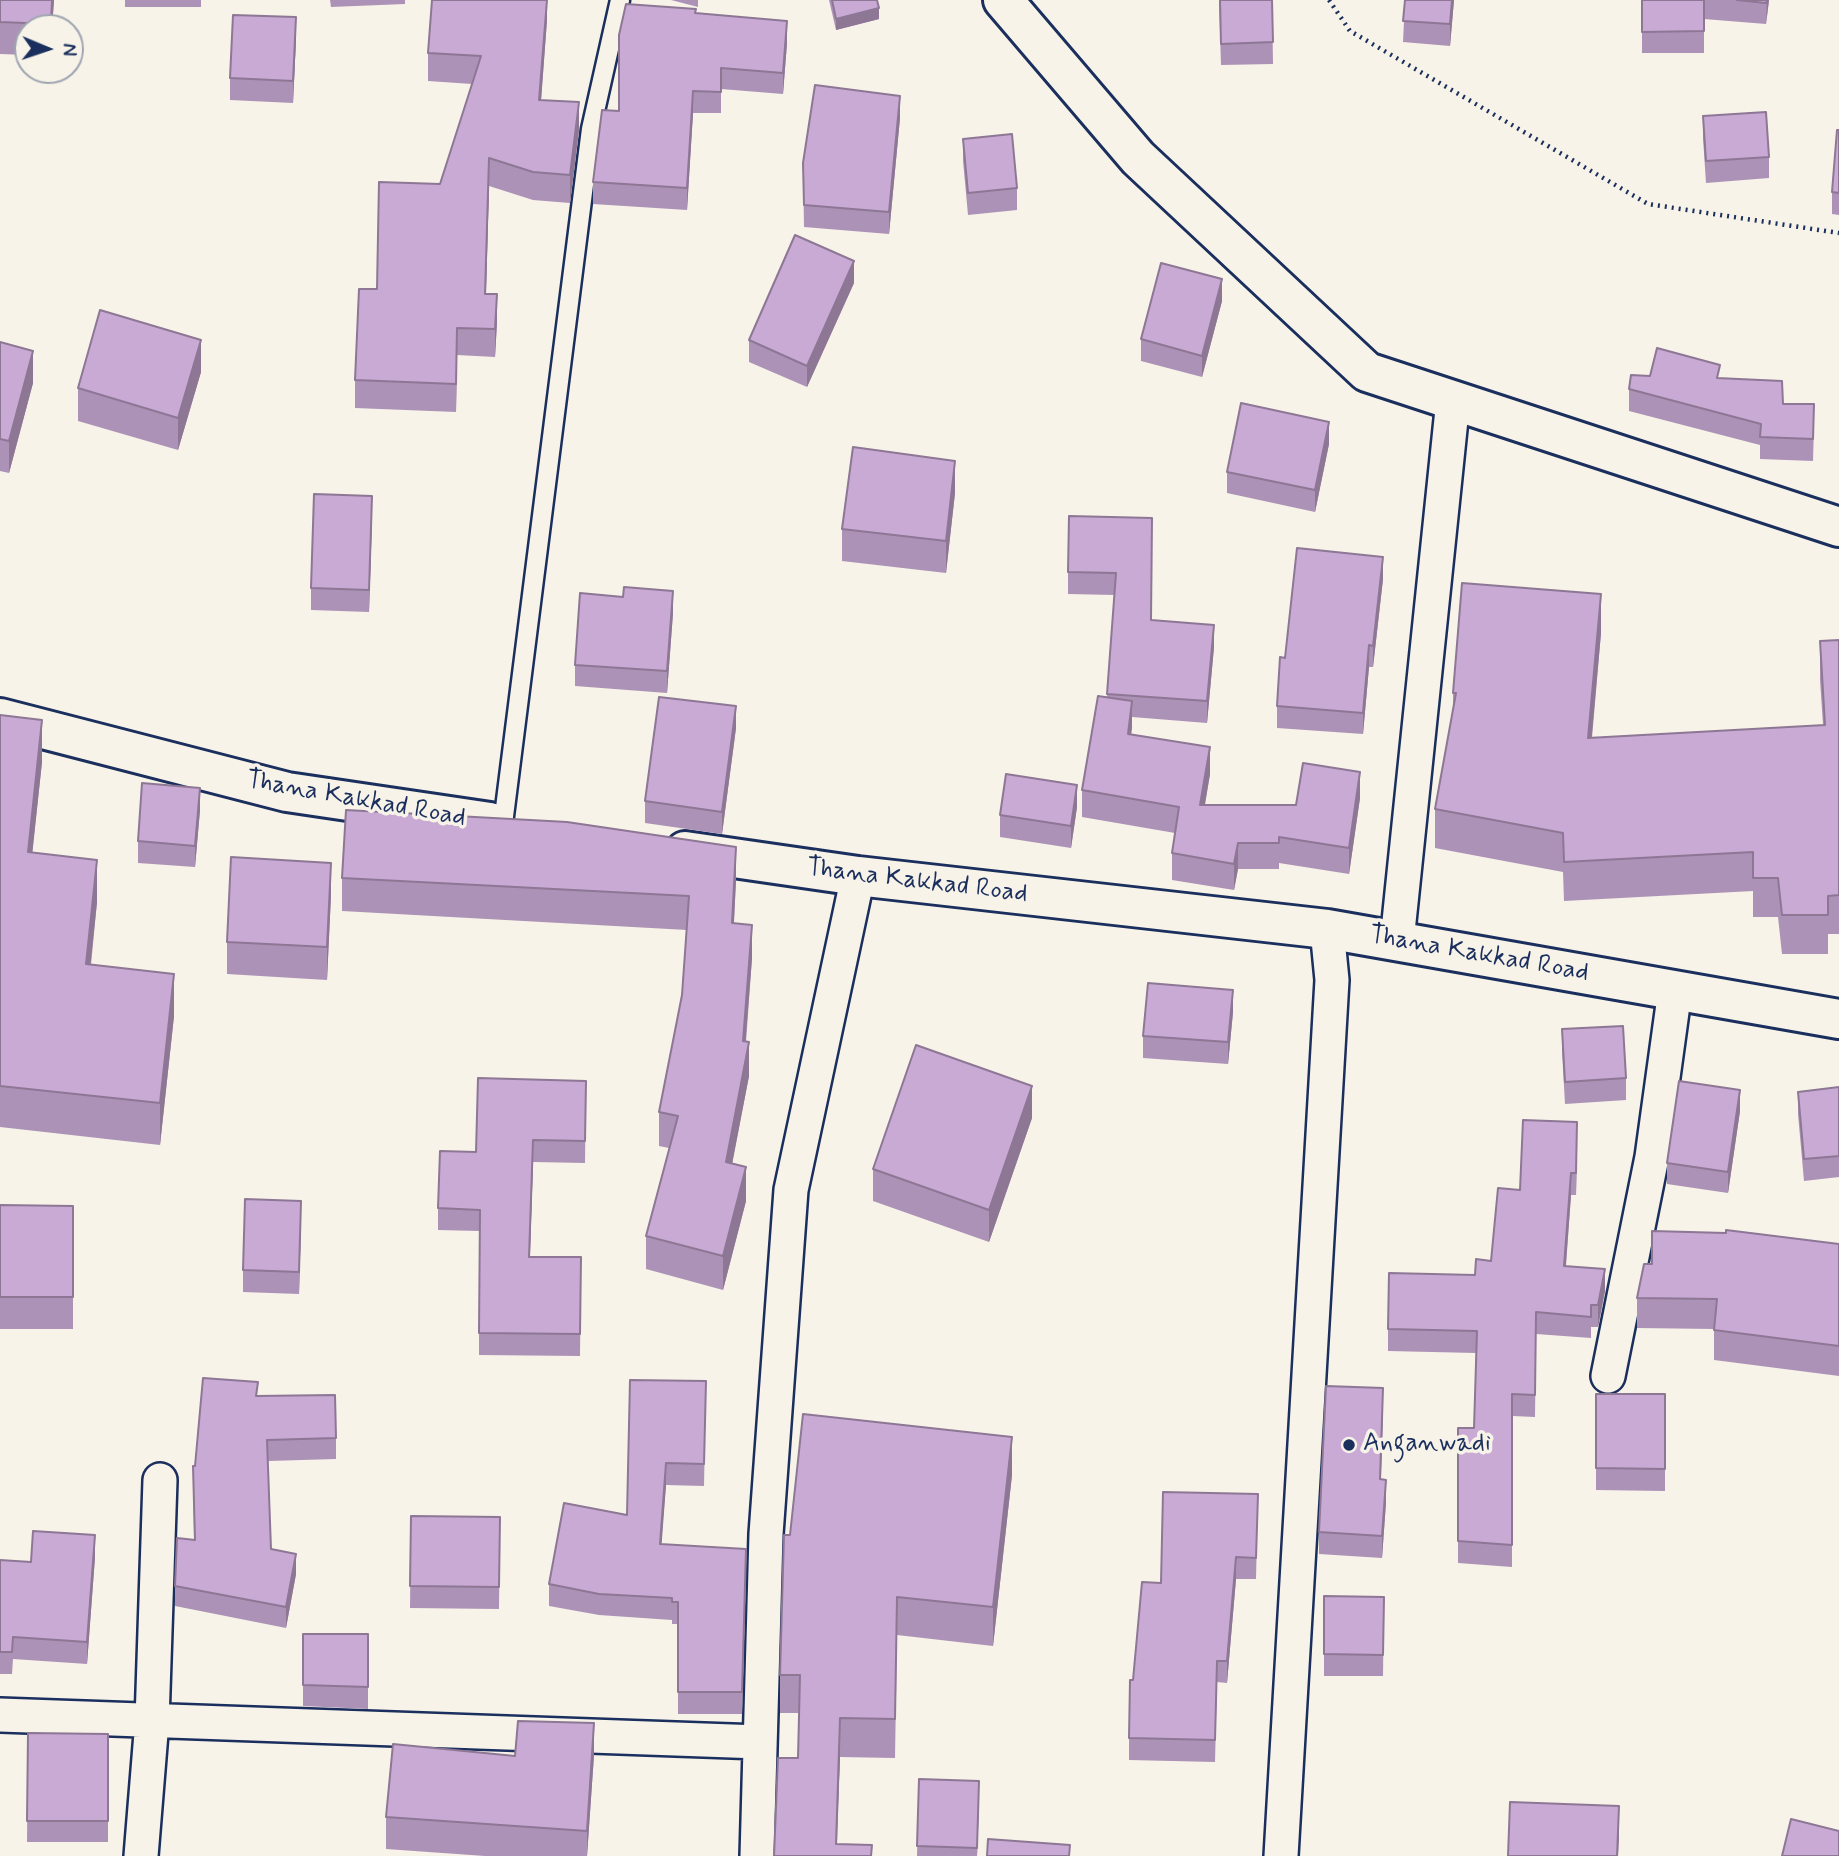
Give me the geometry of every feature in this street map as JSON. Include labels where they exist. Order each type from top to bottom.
[{"type":"main road","points":[[1003,0],[1138,158],[1367,372],[1839,527]]},
{"type":"main road","name":"Thana Kakkad Road","points":[[0,719],[287,792],[544,830]]},
{"type":"main road","name":"Thana Kakkad Road","points":[[653,846],[858,876],[1327,929],[1839,1019]]},
{"type":"street","points":[[1397,941],[1453,400]]},
{"type":"street","points":[[757,1856],[766,1534],[791,1190],[858,876]]},
{"type":"street","points":[[1281,1856],[1332,980],[1327,929]]},
{"type":"street","points":[[1608,1376],[1652,1157],[1675,990]]},
{"type":"street","points":[[141,1856],[152,1721],[160,1480]]},
{"type":"street","points":[[0,1715],[760,1742]]},
{"type":"lane","points":[[503,824],[591,128],[620,0]]},
{"type":"path","points":[[1329,0],[1350,31],[1648,204],[1839,233]]},
{"type":"building","points":[[0,0],[52,0],[51,14],[14,14],[14,23],[0,22]]},
{"type":"building","points":[[432,0],[547,0],[539,100],[579,102],[570,175],[533,172],[489,158],[485,294],[497,294],[495,329],[457,328],[456,384],[355,380],[359,289],[377,289],[379,182],[440,184],[481,56],[428,53]]},
{"type":"building","points":[[832,0],[877,0],[879,8],[836,19]]},
{"type":"building","points":[[1220,0],[1272,0],[1273,42],[1221,44]]},
{"type":"building","points":[[1405,0],[1452,0],[1450,24],[1403,21]]},
{"type":"building","points":[[1642,0],[1704,0],[1704,31],[1642,32]]},
{"type":"building","points":[[1737,0],[1767,0],[1766,3]]},
{"type":"building","points":[[626,4],[696,9],[695,13],[787,21],[783,73],[721,68],[721,92],[693,91],[687,188],[593,182],[602,110],[619,111],[619,35]]},
{"type":"building","points":[[233,15],[296,17],[293,81],[230,78]]},
{"type":"building","points":[[815,85],[900,96],[889,212],[804,205],[803,163]]},
{"type":"building","points":[[1766,112],[1769,157],[1706,161],[1703,116]]},
{"type":"building","points":[[1839,130],[1839,193],[1832,192]]},
{"type":"building","points":[[1012,134],[1017,188],[968,193],[963,139]]},
{"type":"building","points":[[795,235],[854,261],[807,366],[749,340]]},
{"type":"building","points":[[1161,263],[1222,279],[1202,356],[1141,339]]},
{"type":"building","points":[[100,310],[201,340],[178,418],[78,388]]},
{"type":"building","points":[[0,342],[33,351],[9,441],[0,439]]},
{"type":"building","points":[[1657,348],[1720,365],[1717,378],[1782,381],[1783,404],[1814,404],[1813,439],[1760,437],[1761,424],[1629,389],[1631,375],[1650,376]]},
{"type":"building","points":[[1241,403],[1329,422],[1315,490],[1227,472]]},
{"type":"building","points":[[853,447],[955,461],[946,541],[842,529]]},
{"type":"building","points":[[314,494],[372,496],[369,590],[311,588]]},
{"type":"building","points":[[1069,516],[1152,518],[1151,620],[1214,625],[1207,701],[1107,694],[1116,573],[1068,572]]},
{"type":"building","points":[[1297,548],[1383,557],[1373,646],[1369,645],[1363,713],[1277,706],[1280,657],[1285,658]]},
{"type":"building","points":[[1462,583],[1601,594],[1588,738],[1825,725],[1820,641],[1839,640],[1839,895],[1828,896],[1828,915],[1782,915],[1778,878],[1753,878],[1753,852],[1564,862],[1563,833],[1435,809],[1456,693],[1453,693]]},
{"type":"building","points":[[624,587],[673,591],[667,671],[575,665],[580,593],[623,597]]},
{"type":"building","points":[[1098,696],[1132,701],[1128,734],[1210,747],[1200,805],[1296,805],[1303,763],[1360,772],[1349,848],[1279,837],[1279,843],[1238,843],[1234,864],[1172,853],[1179,807],[1082,790]]},
{"type":"building","points":[[659,697],[736,706],[722,812],[645,801]]},
{"type":"building","points":[[0,715],[42,720],[28,852],[97,860],[86,964],[174,974],[160,1103],[0,1086]]},
{"type":"building","points":[[1006,774],[1077,785],[1071,826],[1000,815]]},
{"type":"building","points":[[142,783],[200,788],[195,846],[138,841]]},
{"type":"building","points":[[346,810],[567,822],[736,847],[732,923],[752,925],[743,1041],[749,1042],[726,1162],[746,1167],[723,1256],[646,1236],[678,1116],[659,1112],[682,995],[689,896],[342,878]]},
{"type":"building","points":[[231,857],[331,863],[327,947],[227,942]]},
{"type":"building","points":[[1148,983],[1233,990],[1228,1042],[1143,1036]]},
{"type":"building","points":[[1623,1026],[1626,1078],[1565,1082],[1562,1029]]},
{"type":"building","points":[[916,1045],[1032,1086],[989,1210],[873,1169]]},
{"type":"building","points":[[478,1078],[586,1081],[585,1141],[533,1140],[529,1257],[581,1257],[580,1334],[479,1333],[480,1210],[438,1208],[440,1151],[476,1152]]},
{"type":"building","points":[[1679,1081],[1740,1090],[1728,1172],[1667,1163]]},
{"type":"building","points":[[1839,1087],[1839,1156],[1804,1159],[1798,1092]]},
{"type":"building","points":[[1523,1120],[1577,1122],[1576,1173],[1571,1173],[1564,1266],[1605,1269],[1598,1305],[1591,1305],[1591,1317],[1536,1312],[1535,1395],[1512,1394],[1512,1545],[1458,1541],[1458,1428],[1474,1428],[1477,1331],[1388,1329],[1389,1273],[1475,1275],[1476,1259],[1491,1261],[1498,1188],[1520,1190]]},
{"type":"building","points":[[245,1199],[301,1201],[299,1272],[243,1270]]},
{"type":"building","points":[[0,1205],[73,1206],[73,1297],[0,1297]]},
{"type":"building","points":[[1726,1230],[1839,1244],[1839,1346],[1714,1330],[1717,1299],[1637,1298],[1644,1264],[1652,1264],[1652,1231],[1726,1233]]},
{"type":"building","points":[[203,1378],[258,1382],[256,1396],[335,1395],[336,1438],[267,1440],[271,1549],[296,1554],[286,1607],[175,1586],[177,1538],[195,1540],[193,1466]]},
{"type":"building","points":[[630,1380],[706,1381],[704,1464],[666,1463],[660,1544],[746,1549],[742,1692],[678,1692],[678,1602],[672,1602],[672,1598],[599,1594],[549,1584],[564,1503],[627,1515]]},
{"type":"building","points":[[1326,1386],[1383,1388],[1380,1479],[1386,1480],[1382,1536],[1319,1532]]},
{"type":"building","points":[[1596,1394],[1665,1394],[1665,1469],[1596,1468]]},
{"type":"building","points":[[803,1414],[1012,1437],[993,1607],[897,1597],[895,1719],[840,1718],[836,1844],[872,1845],[871,1856],[774,1856],[778,1758],[798,1758],[800,1675],[780,1675],[784,1535],[790,1535]]},
{"type":"building","points":[[1163,1492],[1258,1494],[1256,1558],[1236,1557],[1227,1661],[1217,1661],[1215,1740],[1129,1738],[1130,1680],[1133,1680],[1142,1582],[1161,1583]]},
{"type":"building","points":[[411,1516],[500,1517],[499,1587],[410,1586]]},
{"type":"building","points":[[33,1531],[95,1535],[87,1642],[13,1637],[12,1652],[0,1652],[0,1560],[31,1562]]},
{"type":"building","points":[[1324,1596],[1384,1597],[1383,1655],[1324,1654]]},
{"type":"building","points":[[303,1634],[368,1634],[368,1687],[303,1685]]},
{"type":"building","points":[[518,1721],[594,1723],[587,1831],[386,1817],[393,1744],[515,1756]]},
{"type":"building","points":[[28,1733],[108,1734],[108,1821],[27,1821]]},
{"type":"building","points":[[919,1779],[979,1781],[977,1848],[917,1846]]},
{"type":"building","points":[[1510,1802],[1619,1806],[1617,1856],[1508,1856]]},
{"type":"building","points":[[1791,1819],[1839,1831],[1839,1856],[1782,1856]]},
{"type":"building","points":[[988,1839],[1070,1845],[1069,1856],[987,1856]]},
{"type":"place","name":"Anganwadi","points":[[1349,1445]]}]
